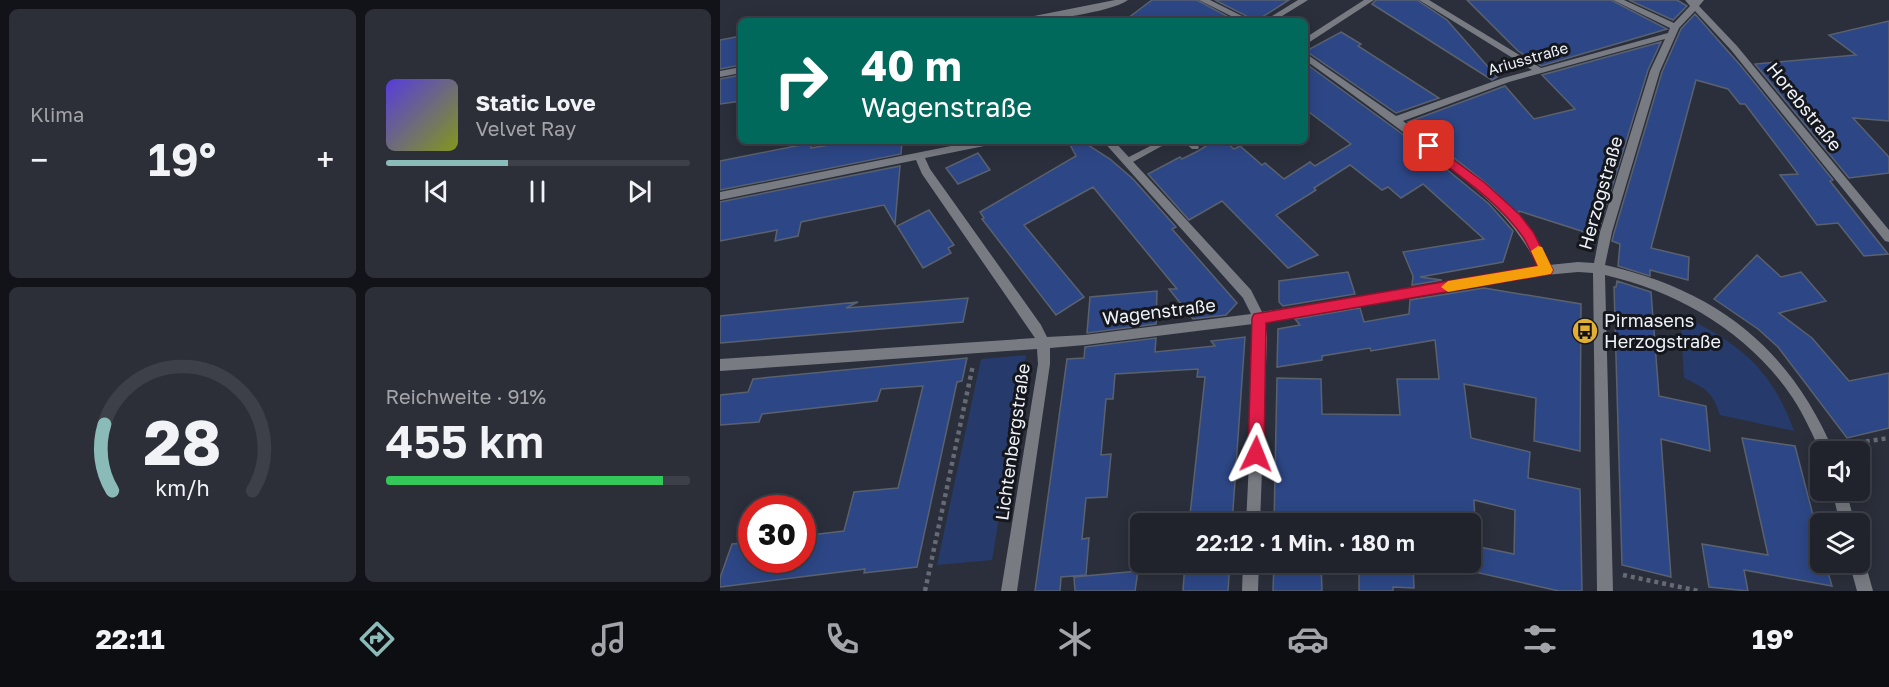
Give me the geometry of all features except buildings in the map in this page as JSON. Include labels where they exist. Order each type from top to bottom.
[{"type":"street","points":[[1070,17],[1124,0]]},
{"type":"street","points":[[1203,0],[1242,18]]},
{"type":"street","points":[[1273,18],[1304,0]]},
{"type":"street","points":[[1308,40],[1370,0]]},
{"type":"street","points":[[1423,0],[1538,70]]},
{"type":"street","points":[[1617,0],[1673,31],[1695,2]]},
{"type":"street","name":"Horebstraße","points":[[1695,2],[1889,237]]},
{"type":"street","name":"Ariusstraße","points":[[1396,120],[1412,112],[1538,70],[1673,31]]},
{"type":"street","name":"Herzogstraße","points":[[1605,591],[1599,268],[1606,232],[1655,71],[1673,31]]},
{"type":"street","points":[[1308,58],[1396,120],[1504,206],[1529,236],[1546,270]]},
{"type":"street","points":[[720,74],[738,71]]},
{"type":"street","points":[[720,196],[979,144]]},
{"type":"street","points":[[1111,144],[1246,294],[1259,318],[1261,338],[1253,513]]},
{"type":"street","name":"Lichtenbergstraße","points":[[919,156],[926,171],[1037,329],[1043,342],[1044,364],[1009,591]]},
{"type":"street","name":"Wagenstraße","points":[[720,365],[1084,340],[1259,318],[1546,270],[1599,268],[1654,284],[1682,296],[1736,328],[1761,347],[1781,370],[1816,424],[1823,441]]},
{"type":"street","points":[[1250,591],[1251,573]]},
{"type":"street","points":[[1860,573],[1865,591]]},
{"type":"lane","points":[[1128,162],[1161,144]]},
{"type":"path","points":[[925,591],[976,346]]},
{"type":"path","points":[[1870,442],[1889,438]]},
{"type":"path","points":[[1605,572],[1699,591]]},
{"type":"shaded area","points":[[1680,314],[1736,347],[1750,360],[1775,390],[1794,431],[1720,415],[1711,396],[1698,385],[1684,378]]},
{"type":"shaded area","points":[[1026,355],[992,560],[937,565],[981,359]]},
{"type":"slow traffic","points":[[1448,287],[1546,270],[1538,251]]},
{"type":"place","name":"Pirmasens Herzogstraße","points":[[1585,331]]},
{"type":"route","points":[[1256,454],[1261,338],[1259,318],[1546,270],[1529,236],[1504,206],[1429,146]]}]
